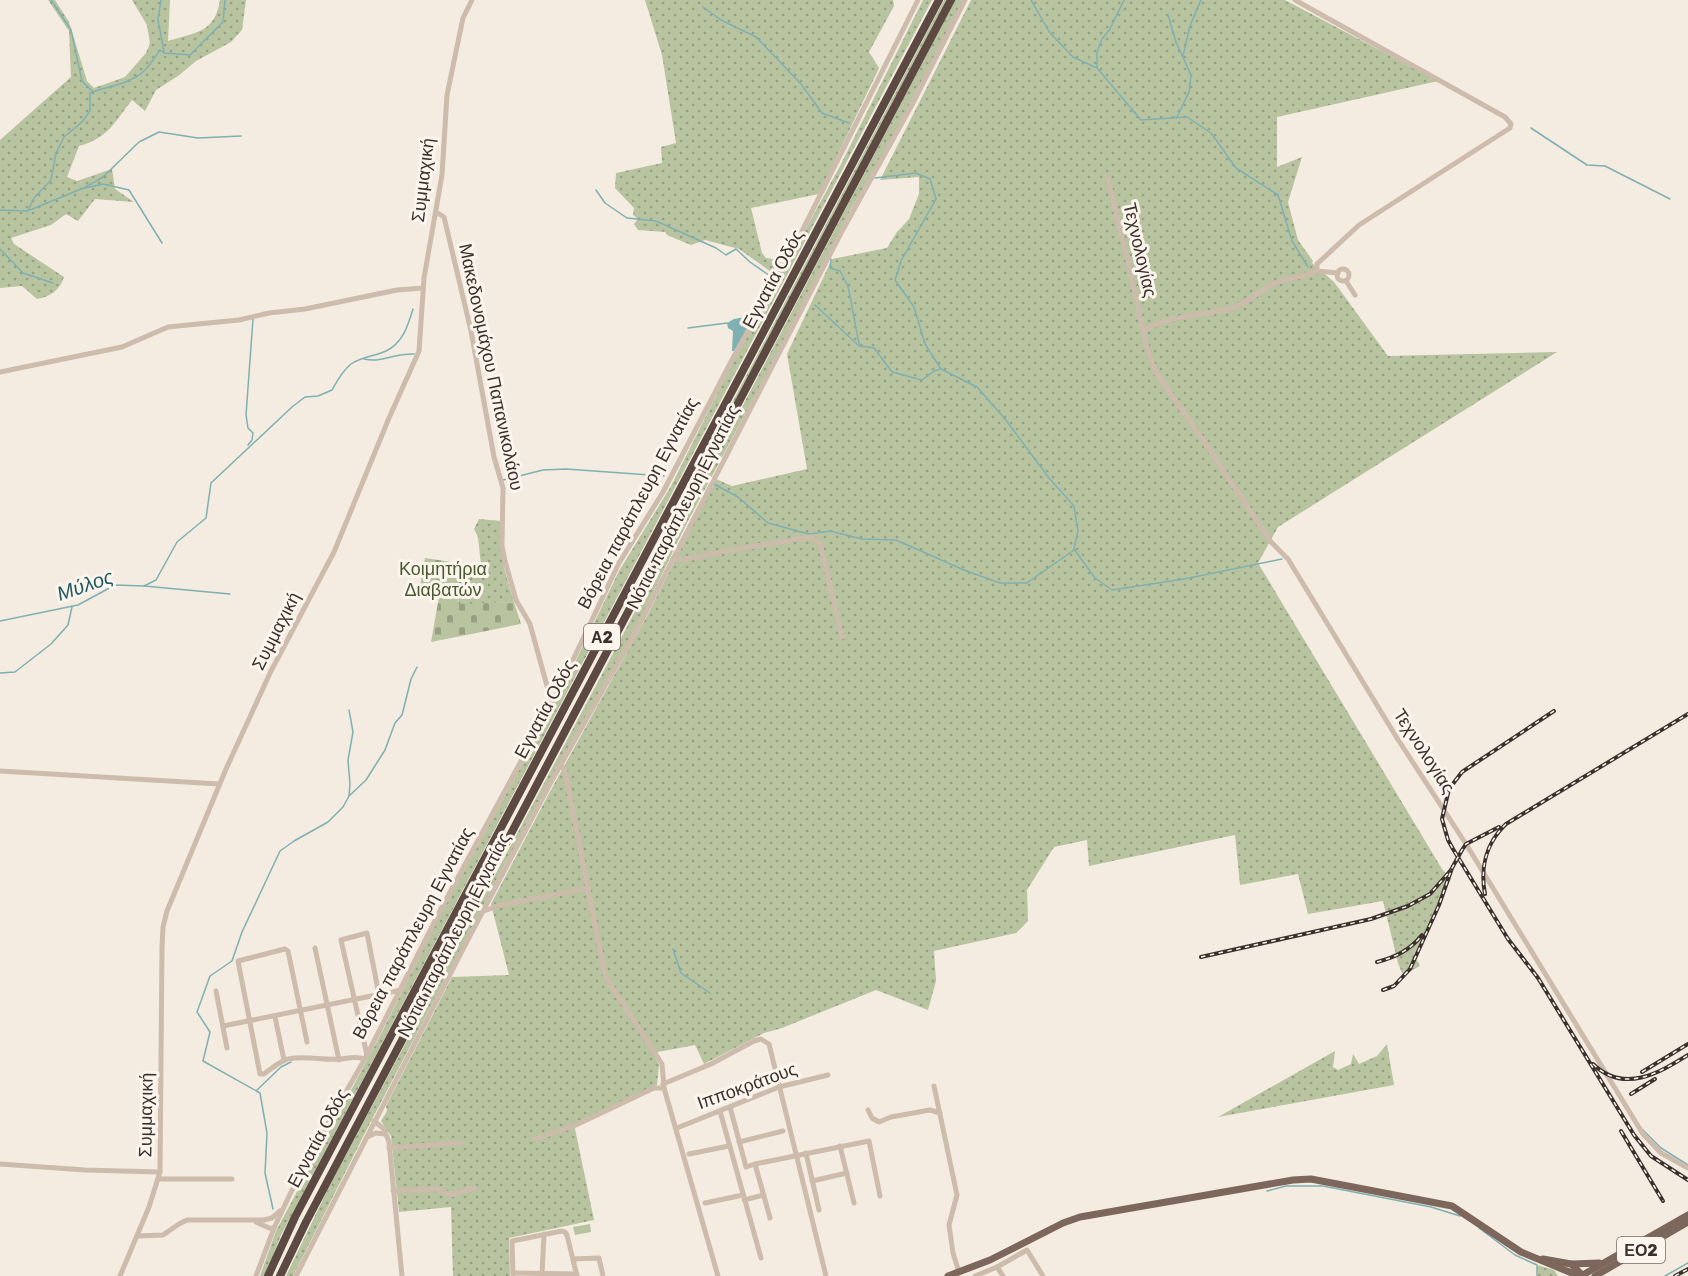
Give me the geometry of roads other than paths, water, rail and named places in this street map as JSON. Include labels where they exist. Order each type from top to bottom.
[{"type":"highway","name":"Εγνατία Οδός","points":[[268,1276],[300,1207],[939,0]]},
{"type":"highway","name":"Εγνατία Οδός","points":[[280,1276],[317,1201],[951,0]]},
{"type":"main road","points":[[948,1276],[990,1260],[1063,1223],[1080,1217],[1303,1179],[1317,1179],[1452,1206],[1517,1250],[1581,1276]]},
{"type":"main road","name":"ΕΟ2","points":[[1581,1276],[1688,1215]]},
{"type":"main road","name":"ΕΟ2","points":[[1595,1276],[1688,1222]]},
{"type":"main road","points":[[1534,1258],[1586,1265],[1608,1260]]},
{"type":"main road","points":[[1571,1264],[1581,1276]]},
{"type":"main road","points":[[1555,1267],[1563,1276]]},
{"type":"street","name":"Συμμαχική","points":[[120,1276],[160,1175],[163,927],[167,911],[219,784],[271,671],[337,544],[389,418],[416,360],[421,342],[423,288],[442,175],[447,95],[468,0]]},
{"type":"street","name":"Βόρεια παράπλευρη Εγνατίας","points":[[256,1276],[274,1228],[311,1153],[366,1057],[450,892],[552,705],[619,563],[672,474],[789,257],[918,0]]},
{"type":"street","name":"Νότια παράπλευρη Εγνατίας","points":[[366,1138],[482,912],[636,631],[841,232],[904,121],[965,0]]},
{"type":"street","points":[[1295,0],[1496,111],[1511,124],[1507,131],[1359,225],[1317,264],[1317,271]]},
{"type":"street","name":"Τεχνολογίας","points":[[1107,176],[1145,341],[1155,371],[1271,542],[1288,559],[1643,1134],[1661,1153],[1688,1168]]},
{"type":"street","name":"Μακεδονομάχου Παπανικολάου","points":[[436,212],[444,217],[469,321],[494,457],[503,488],[502,546],[505,561],[516,600],[530,624],[552,705]]},
{"type":"street","points":[[1143,331],[1155,323],[1174,317],[1233,308],[1278,282],[1317,271],[1338,273],[1342,270],[1347,271],[1349,277],[1346,281]]},
{"type":"street","points":[[1338,273],[1340,280],[1346,281],[1355,295]]},
{"type":"street","points":[[0,372],[122,347],[168,327],[239,320],[409,288],[423,288]]},
{"type":"street","points":[[673,559],[682,560],[748,547],[815,538],[820,543],[842,637]]},
{"type":"street","points":[[561,765],[565,771],[607,979],[662,1064],[664,1086],[718,1276]]},
{"type":"street","points":[[0,771],[219,784]]},
{"type":"street","points":[[482,912],[497,906],[588,888]]},
{"type":"street","points":[[307,1042],[288,951],[237,961],[259,1073],[264,1074],[284,1060],[307,1058],[339,1060],[366,1057],[341,940],[367,933],[379,995]]},
{"type":"street","points":[[315,948],[339,1060]]},
{"type":"street","points":[[224,1026],[400,990]]},
{"type":"street","points":[[216,991],[228,1048]]},
{"type":"street","points":[[275,1017],[284,1060]]},
{"type":"street","points":[[535,1139],[576,1125],[761,1039],[769,1044],[771,1050],[826,1276]]},
{"type":"street","name":"Ιπποκράτους","points":[[677,1128],[779,1087],[828,1075]]},
{"type":"street","points":[[934,1086],[957,1195],[949,1225],[953,1253],[959,1272]]},
{"type":"street","points":[[730,1107],[746,1167]]},
{"type":"street","points":[[868,1110],[872,1118],[879,1122],[891,1117],[930,1110],[940,1113]]},
{"type":"street","points":[[720,1112],[761,1258]]},
{"type":"street","points":[[374,1121],[384,1129],[389,1148],[402,1276]]},
{"type":"street","points":[[740,1142],[783,1131]]},
{"type":"street","points":[[296,1276],[366,1138],[374,1134],[386,1135]]},
{"type":"street","points":[[736,1169],[869,1141],[880,1196]]},
{"type":"street","points":[[389,1148],[461,1143]]},
{"type":"street","points":[[689,1155],[729,1146]]},
{"type":"street","points":[[840,1146],[854,1203]]},
{"type":"street","points":[[806,1153],[819,1210]]},
{"type":"street","points":[[0,1164],[232,1179]]},
{"type":"street","points":[[755,1164],[770,1218]]},
{"type":"street","points":[[812,1181],[847,1173]]},
{"type":"street","points":[[393,1191],[437,1189],[451,1195],[475,1188]]},
{"type":"street","points":[[705,1203],[764,1195]]},
{"type":"street","points":[[136,1236],[163,1235],[187,1221],[264,1220],[272,1218],[285,1205]]},
{"type":"street","points":[[264,1220],[271,1223],[274,1228]]},
{"type":"street","points":[[254,1221],[274,1228]]},
{"type":"street","points":[[565,1232],[577,1275],[513,1274],[512,1241],[543,1234],[565,1232]]},
{"type":"street","points":[[542,1275],[543,1234]]},
{"type":"street","points":[[975,1276],[1027,1250],[1043,1276]]},
{"type":"street","points":[[573,1259],[599,1258],[603,1276]]},
{"type":"street","points":[[997,1267],[1003,1276]]},
{"type":"water","points":[[756,315],[732,351],[733,331],[728,328],[727,323],[734,319]]},
{"type":"waterway","points":[[51,0],[71,30],[82,81],[93,92]]},
{"type":"waterway","points":[[161,0],[158,20],[164,52]]},
{"type":"waterway","points":[[0,210],[28,211],[34,198],[51,180],[56,153],[64,137],[82,122],[90,111],[90,93],[126,82],[139,75],[160,50],[164,53],[190,55],[223,22],[225,0]]},
{"type":"waterway","points":[[1031,0],[1050,33],[1073,57],[1097,68],[1141,120],[1187,117],[1211,133],[1236,168],[1278,195],[1292,241],[1308,267]]},
{"type":"waterway","points":[[1097,67],[1097,52],[1102,39],[1110,29],[1124,0]]},
{"type":"waterway","points":[[1183,56],[1190,26],[1201,0]]},
{"type":"waterway","points":[[703,7],[721,20],[756,37],[801,84],[822,113],[849,123]]},
{"type":"waterway","points":[[1168,15],[1176,42],[1191,75],[1189,92],[1177,117]]},
{"type":"waterway","points":[[1531,128],[1587,165],[1605,166],[1670,199]]},
{"type":"waterway","points":[[82,189],[103,177],[139,142],[159,132],[198,138],[241,136]]},
{"type":"waterway","points":[[875,178],[916,173],[930,179],[936,199],[901,261],[895,280],[914,307],[925,344],[941,369],[977,387],[1074,506],[1078,531],[1074,549],[1095,578],[1112,590],[1184,579],[1282,559]]},
{"type":"waterway","points":[[85,188],[103,184],[129,190],[162,243]]},
{"type":"waterway","points":[[30,210],[81,189]]},
{"type":"waterway","points":[[596,190],[605,203],[627,218],[656,221],[716,248],[726,255],[736,249],[773,278]]},
{"type":"waterway","points":[[0,249],[23,273],[53,283]]},
{"type":"waterway","points":[[831,259],[830,268],[840,271],[848,286],[859,344]]},
{"type":"waterway","points":[[815,305],[859,346],[874,348],[892,372],[922,380],[941,369]]},
{"type":"waterway","name":"Μύλος","points":[[0,621],[78,605],[115,585],[144,586],[156,580],[177,542],[206,518],[211,483],[305,397],[318,396],[332,390],[342,373],[351,364],[392,348],[404,333],[413,309]]},
{"type":"waterway","points":[[248,445],[253,433],[248,428],[246,415],[253,319]]},
{"type":"waterway","points":[[688,328],[727,323]]},
{"type":"waterway","points":[[364,359],[377,360],[414,354]]},
{"type":"waterway","points":[[503,480],[543,470],[566,469],[664,476]]},
{"type":"waterway","points":[[714,484],[738,497],[768,523],[809,534],[830,531],[862,539],[896,540],[1000,583],[1027,583],[1074,550]]},
{"type":"waterway","points":[[144,586],[230,594]]},
{"type":"waterway","points":[[0,673],[15,672],[51,644],[68,625],[72,607]]},
{"type":"waterway","points":[[349,796],[366,780],[385,750],[395,723],[402,715],[411,679],[417,667]]},
{"type":"waterway","points":[[273,1209],[265,1173],[267,1133],[260,1093],[203,1061],[210,1032],[197,1012],[210,976],[232,961],[242,932],[280,851],[328,822],[343,807],[349,796],[348,760],[353,732],[349,710]]},
{"type":"waterway","points":[[673,949],[681,973],[710,993]]},
{"type":"waterway","points":[[257,1090],[281,1067],[291,1062]]},
{"type":"waterway","points":[[1643,1130],[1661,1148],[1688,1165]]},
{"type":"waterway","points":[[1267,1191],[1286,1186],[1323,1186],[1431,1207],[1460,1216]]},
{"type":"waterway","points":[[1479,1228],[1515,1255],[1537,1265],[1537,1276]]},
{"type":"waterway","points":[[1665,1276],[1688,1263]]},
{"type":"railway","points":[[1554,711],[1462,772],[1449,789],[1442,819],[1453,849],[1508,939],[1538,978],[1634,1135],[1651,1156],[1688,1180]]},
{"type":"railway","points":[[1485,894],[1483,875],[1486,856],[1494,839],[1506,824],[1688,714]]},
{"type":"railway","points":[[1383,990],[1394,986],[1410,969],[1439,905],[1452,868],[1466,844],[1499,827]]},
{"type":"railway","points":[[1201,957],[1371,919],[1408,906],[1430,894],[1451,870]]},
{"type":"railway","points":[[1377,962],[1402,952],[1422,935]]},
{"type":"railway","points":[[1642,1072],[1688,1044]]},
{"type":"railway","points":[[1593,1064],[1617,1078],[1641,1078],[1688,1055]]},
{"type":"railway","points":[[1631,1094],[1655,1079]]},
{"type":"railway","points":[[1621,1131],[1663,1201]]},
{"type":"railway","points":[[1675,1276],[1688,1269]]},
{"type":"park label","name":"Κοιμητήρια Διαβατών","points":[[443,579]]}]
